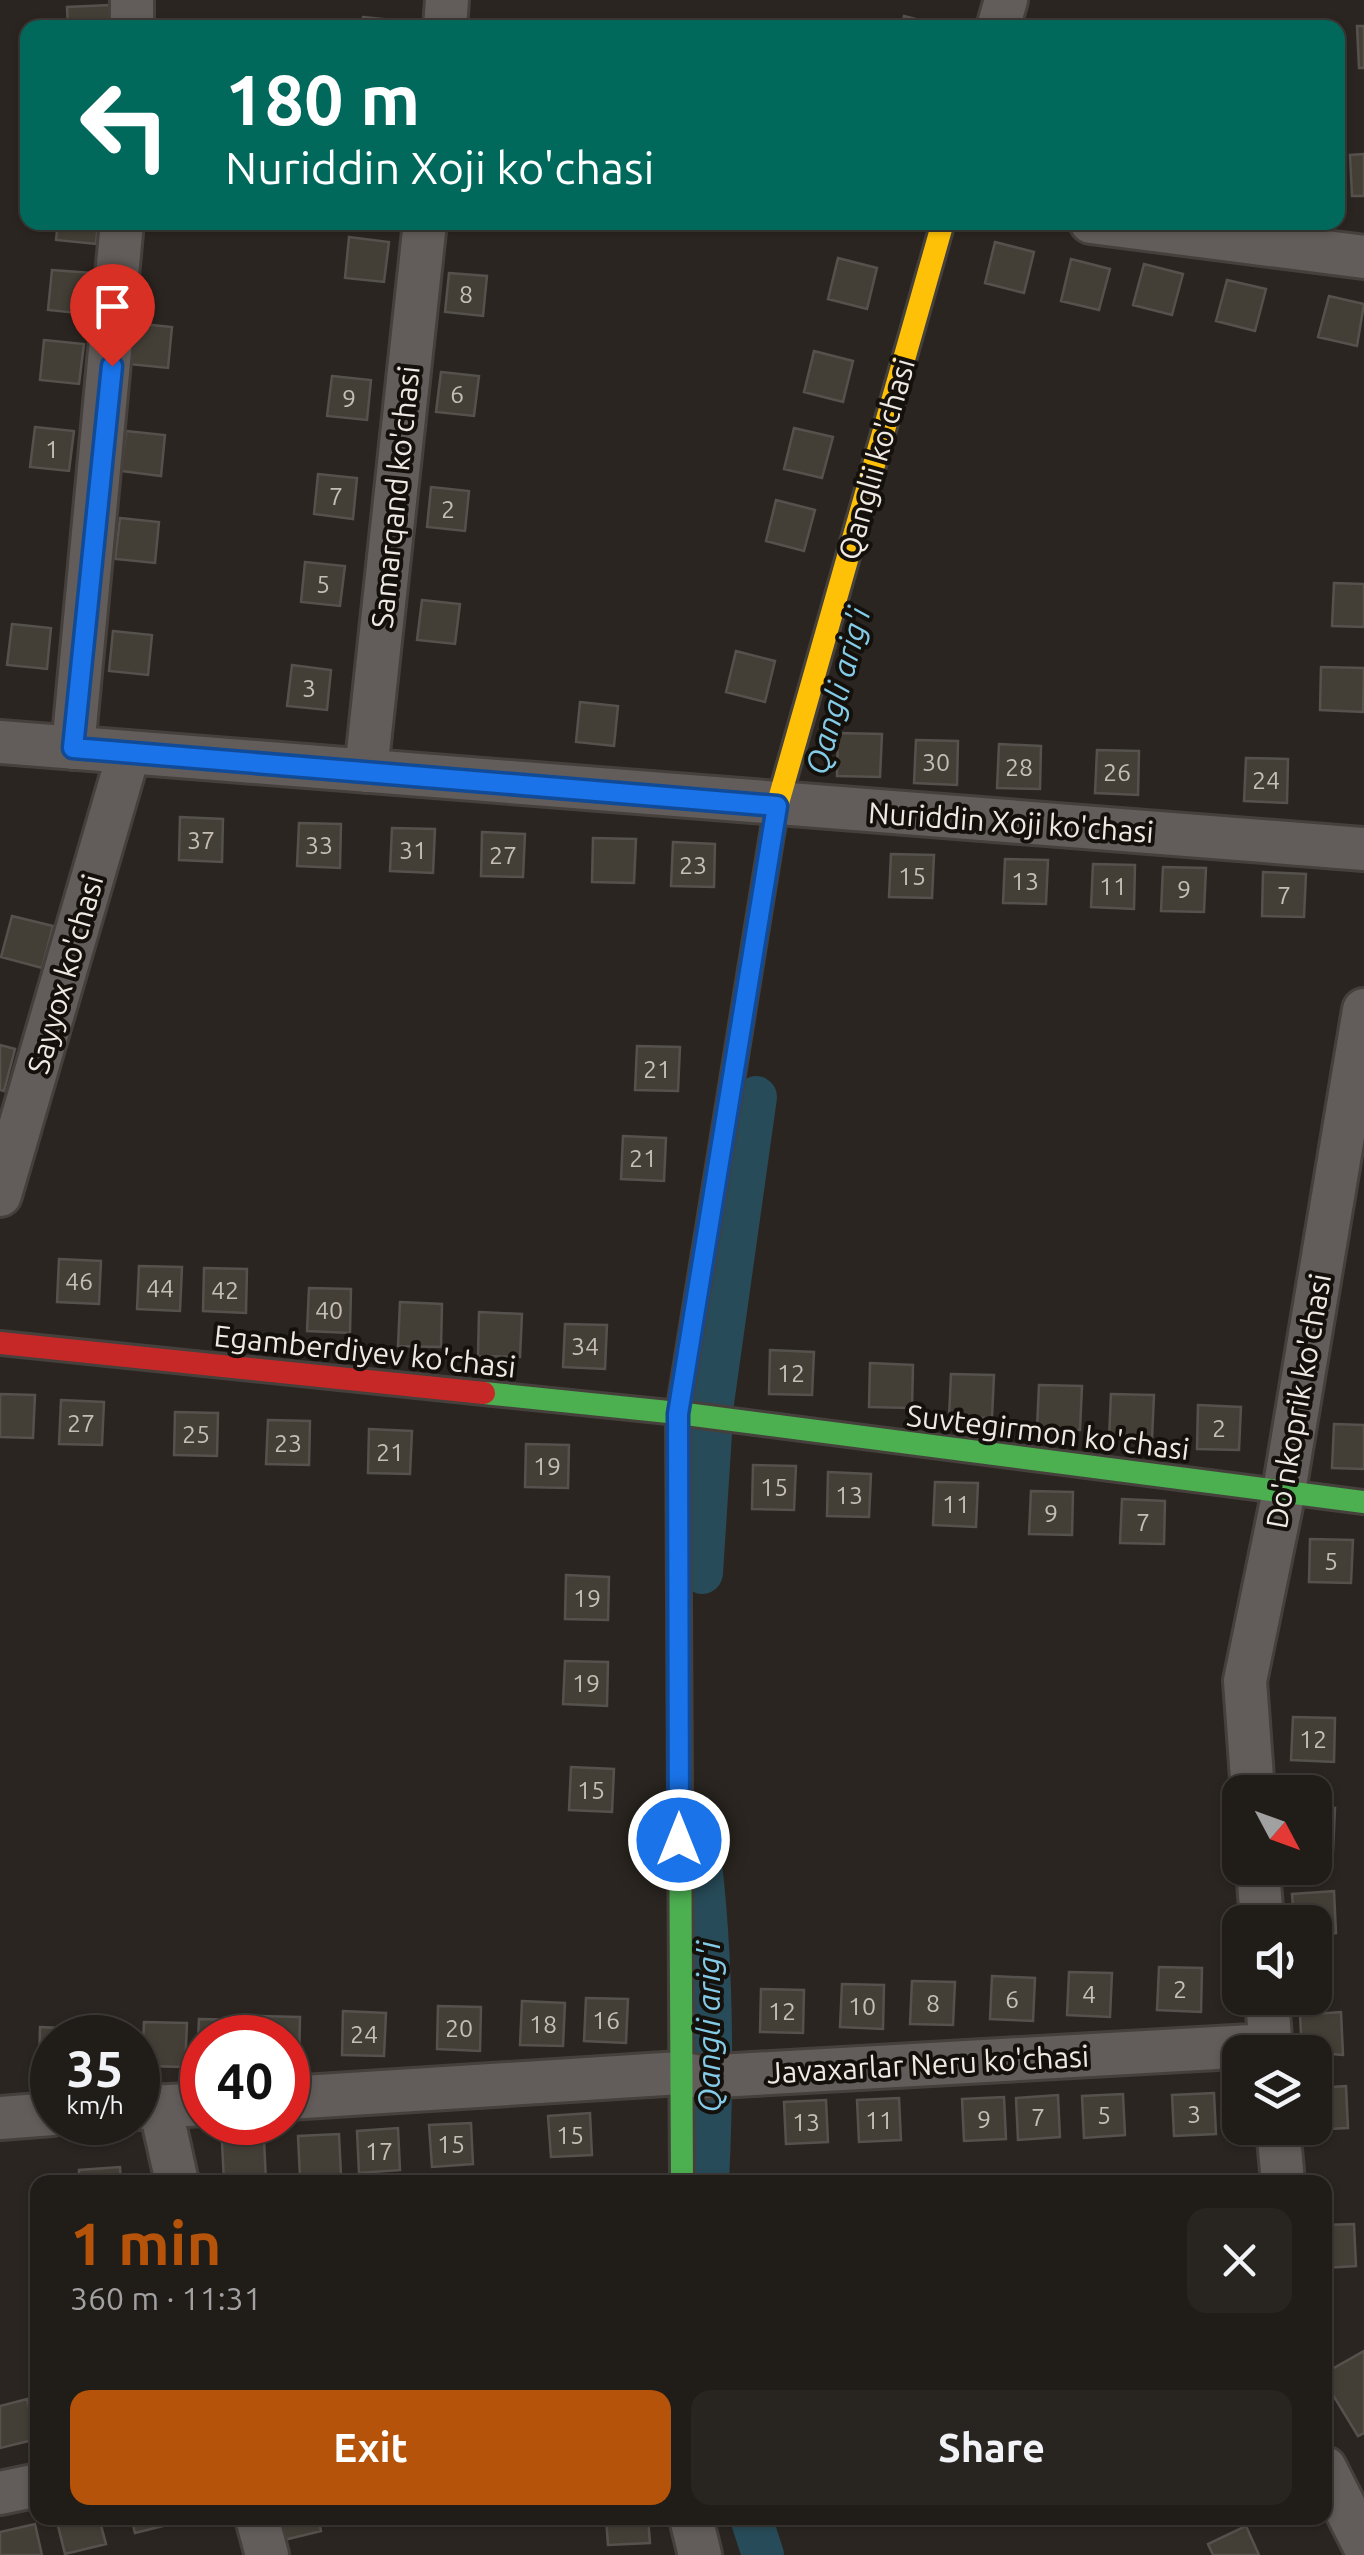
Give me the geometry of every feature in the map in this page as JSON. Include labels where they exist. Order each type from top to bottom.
[{"type":"street","points":[[73,748],[121,230]]},
{"type":"street","name":"Samarqand ko'chasi","points":[[366,771],[424,230]]},
{"type":"street","name":"Qanglii ko'chasi","points":[[683,2175],[701,2075],[688,1415],[799,807],[942,230]]},
{"type":"street","points":[[1153,230],[1364,257]]},
{"type":"street","name":"Nuriddin Xoji ko'chasi","points":[[0,742],[1364,849]]},
{"type":"street","name":"Sayyox ko'chasi","points":[[0,1195],[129,752]]},
{"type":"street","name":"Do'nkoprik ko'chasi","points":[[1251,1775],[1245,1681],[1284,1491],[1364,1010]]},
{"type":"street","name":"Egamberdiyev ko'chasi","points":[[0,1343],[688,1415],[724,1422]]},
{"type":"street","name":"Suvtegirmon ko'chasi","points":[[724,1422],[1364,1502]]},
{"type":"street","name":"Javaxarlar Neru ko'chasi","points":[[310,2097],[1222,2051]]},
{"type":"street","points":[[0,2118],[30,2116]]},
{"type":"street","points":[[160,2136],[174,2175]]},
{"type":"street","points":[[1280,2145],[1282,2175]]},
{"type":"street","points":[[1332,2482],[1364,2545]]},
{"type":"street","points":[[0,2492],[30,2486]]},
{"type":"street","points":[[259,2525],[267,2555]]},
{"type":"street","points":[[693,2525],[700,2555]]},
{"type":"building","points":[[109,5],[110,20],[68,20],[67,7]]},
{"type":"building","points":[[1357,26],[1364,26],[1364,68],[1359,68]]},
{"type":"building","points":[[1364,154],[1364,196],[1352,196],[1350,155]]},
{"type":"building","points":[[57,230],[97,230],[96,244],[56,240]]},
{"type":"building","points":[[349,237],[389,242],[384,282],[345,278]]},
{"type":"building","points":[[995,242],[1034,252],[1024,293],[985,283]]},
{"type":"building","points":[[838,258],[877,268],[867,309],[828,299]]},
{"type":"building","points":[[1071,259],[1110,269],[1099,310],[1061,301]]},
{"type":"building","points":[[1144,264],[1183,274],[1172,315],[1133,305]]},
{"type":"building","points":[[52,270],[92,273],[87,314],[48,310]]},
{"type":"building","points":[[449,273],[487,276],[483,316],[445,312]]},
{"type":"building","points":[[1227,280],[1266,289],[1255,331],[1216,321]]},
{"type":"building","points":[[1329,296],[1364,304],[1357,346],[1318,337]]},
{"type":"building","points":[[133,323],[172,327],[168,368],[128,364]]},
{"type":"building","points":[[44,340],[84,344],[79,384],[40,380]]},
{"type":"building","points":[[814,351],[853,361],[843,402],[804,392]]},
{"type":"building","points":[[441,372],[479,376],[474,416],[436,412]]},
{"type":"building","points":[[332,376],[371,380],[367,420],[327,416]]},
{"type":"building","points":[[35,427],[74,431],[69,471],[30,467]]},
{"type":"building","points":[[794,428],[833,437],[822,478],[784,469]]},
{"type":"building","points":[[126,431],[165,435],[161,476],[121,471]]},
{"type":"building","points":[[318,474],[357,478],[353,519],[314,514]]},
{"type":"building","points":[[431,487],[469,491],[465,531],[427,527]]},
{"type":"building","points":[[776,500],[815,510],[804,551],[766,541]]},
{"type":"building","points":[[120,518],[159,522],[155,563],[115,559]]},
{"type":"building","points":[[305,562],[345,566],[340,606],[301,602]]},
{"type":"building","points":[[1334,583],[1364,584],[1364,627],[1332,626]]},
{"type":"building","points":[[422,600],[460,604],[455,644],[417,640]]},
{"type":"building","points":[[12,624],[51,628],[47,669],[7,665]]},
{"type":"building","points":[[113,631],[152,635],[148,675],[109,671]]},
{"type":"building","points":[[736,651],[775,661],[765,702],[726,692]]},
{"type":"building","points":[[292,665],[331,670],[327,710],[287,706]]},
{"type":"building","points":[[1321,667],[1364,668],[1363,712],[1320,710]]},
{"type":"building","points":[[580,702],[618,706],[614,746],[576,742]]},
{"type":"building","points":[[838,733],[882,734],[880,777],[837,776]]},
{"type":"building","points":[[916,740],[958,741],[957,785],[914,783]]},
{"type":"building","points":[[999,744],[1041,746],[1040,789],[997,788]]},
{"type":"building","points":[[1097,750],[1139,751],[1138,795],[1095,793]]},
{"type":"building","points":[[1246,758],[1288,759],[1287,803],[1244,801]]},
{"type":"building","points":[[180,817],[223,819],[222,862],[179,860]]},
{"type":"building","points":[[299,823],[341,824],[340,868],[297,866]]},
{"type":"building","points":[[392,828],[435,829],[433,873],[390,871]]},
{"type":"building","points":[[482,832],[525,834],[523,877],[481,876]]},
{"type":"building","points":[[593,838],[636,839],[634,883],[592,882]]},
{"type":"building","points":[[673,842],[715,844],[714,887],[671,886]]},
{"type":"building","points":[[891,854],[934,855],[932,898],[889,897]]},
{"type":"building","points":[[1005,859],[1048,860],[1046,904],[1003,903]]},
{"type":"building","points":[[1093,864],[1135,865],[1134,909],[1091,907]]},
{"type":"building","points":[[1163,867],[1206,868],[1204,912],[1161,911]]},
{"type":"building","points":[[1263,872],[1306,874],[1304,917],[1262,916]]},
{"type":"building","points":[[12,916],[53,926],[42,968],[1,957]]},
{"type":"building","points":[[0,1045],[15,1049],[4,1091],[0,1090]]},
{"type":"building","points":[[637,1046],[680,1047],[678,1091],[635,1090]]},
{"type":"building","points":[[623,1136],[666,1138],[664,1181],[621,1179]]},
{"type":"building","points":[[59,1259],[101,1261],[99,1304],[57,1302]]},
{"type":"building","points":[[139,1266],[182,1267],[180,1311],[137,1309]]},
{"type":"building","points":[[204,1268],[247,1269],[246,1313],[203,1311]]},
{"type":"building","points":[[309,1288],[351,1289],[350,1333],[307,1331]]},
{"type":"building","points":[[400,1302],[442,1304],[441,1347],[398,1346]]},
{"type":"building","points":[[479,1312],[522,1314],[520,1357],[478,1356]]},
{"type":"building","points":[[565,1324],[607,1325],[605,1369],[563,1367]]},
{"type":"building","points":[[770,1350],[814,1352],[812,1395],[769,1394]]},
{"type":"building","points":[[870,1363],[913,1365],[912,1408],[869,1407]]},
{"type":"building","points":[[951,1374],[994,1375],[992,1418],[949,1417]]},
{"type":"building","points":[[1039,1385],[1082,1386],[1080,1430],[1037,1428]]},
{"type":"building","points":[[0,1394],[35,1395],[33,1438],[0,1437]]},
{"type":"building","points":[[1111,1394],[1154,1395],[1152,1439],[1109,1438]]},
{"type":"building","points":[[61,1400],[104,1402],[102,1445],[59,1444]]},
{"type":"building","points":[[1198,1405],[1241,1407],[1239,1450],[1197,1449]]},
{"type":"building","points":[[175,1412],[218,1413],[217,1456],[174,1455]]},
{"type":"building","points":[[268,1420],[310,1421],[309,1465],[266,1464]]},
{"type":"building","points":[[1334,1424],[1364,1425],[1364,1469],[1332,1468]]},
{"type":"building","points":[[369,1429],[412,1431],[410,1474],[368,1473]]},
{"type":"building","points":[[526,1444],[569,1445],[568,1488],[525,1487]]},
{"type":"building","points":[[753,1465],[796,1466],[794,1510],[752,1509]]},
{"type":"building","points":[[828,1472],[871,1474],[869,1517],[827,1516]]},
{"type":"building","points":[[935,1482],[978,1483],[976,1527],[933,1525]]},
{"type":"building","points":[[1031,1491],[1073,1492],[1072,1535],[1029,1534]]},
{"type":"building","points":[[1122,1499],[1165,1501],[1164,1544],[1120,1543]]},
{"type":"building","points":[[1310,1539],[1353,1540],[1351,1583],[1309,1582]]},
{"type":"building","points":[[566,1575],[609,1577],[608,1620],[565,1619]]},
{"type":"building","points":[[565,1661],[608,1662],[607,1706],[563,1704]]},
{"type":"building","points":[[1293,1717],[1335,1718],[1334,1762],[1291,1760]]},
{"type":"building","points":[[571,1767],[614,1769],[612,1812],[569,1810]]},
{"type":"building","points":[[1332,1808],[1335,1808],[1332,1851]]},
{"type":"building","points":[[1334,1891],[1336,1933],[1332,1933],[1332,1905],[1293,1905],[1292,1894]]},
{"type":"building","points":[[1159,1967],[1202,1968],[1201,2012],[1157,2010]]},
{"type":"building","points":[[1069,1972],[1112,1973],[1110,2017],[1067,2015]]},
{"type":"building","points":[[992,1976],[1035,1978],[1033,2021],[990,2019]]},
{"type":"building","points":[[912,1981],[955,1982],[953,2025],[910,2024]]},
{"type":"building","points":[[842,1984],[884,1985],[883,2029],[840,2027]]},
{"type":"building","points":[[761,1989],[804,1990],[803,2033],[760,2032]]},
{"type":"building","points":[[586,1998],[628,1999],[626,2043],[584,2041]]},
{"type":"building","points":[[522,2001],[565,2003],[563,2046],[520,2045]]},
{"type":"building","points":[[438,2006],[481,2007],[480,2051],[437,2049]]},
{"type":"building","points":[[343,2011],[386,2013],[384,2056],[342,2055]]},
{"type":"building","points":[[1341,2012],[1343,2055],[1332,2054],[1332,2035],[1301,2035],[1300,2015]]},
{"type":"building","points":[[160,2022],[180,2023],[180,2067],[160,2066]]},
{"type":"building","points":[[1346,2086],[1348,2128],[1332,2129],[1332,2087]]},
{"type":"building","points":[[1214,2093],[1216,2134],[1174,2136],[1172,2095]]},
{"type":"building","points":[[1123,2094],[1125,2135],[1084,2138],[1082,2096]]},
{"type":"building","points":[[1058,2095],[1060,2137],[1018,2140],[1016,2098]]},
{"type":"building","points":[[1004,2097],[1006,2139],[964,2141],[962,2099]]},
{"type":"building","points":[[899,2098],[901,2140],[859,2142],[857,2100]]},
{"type":"building","points":[[826,2100],[828,2142],[786,2144],[784,2102]]},
{"type":"building","points":[[590,2113],[592,2155],[551,2157],[548,2116]]},
{"type":"building","points":[[471,2123],[473,2164],[432,2167],[429,2125]]},
{"type":"building","points":[[398,2128],[400,2170],[359,2173],[357,2131]]},
{"type":"building","points":[[339,2134],[341,2175],[300,2175],[298,2145],[310,2145],[310,2135]]},
{"type":"building","points":[[222,2145],[264,2145],[266,2175],[224,2175]]},
{"type":"building","points":[[120,2167],[121,2175],[79,2175],[79,2170]]},
{"type":"building","points":[[1354,2224],[1356,2266],[1332,2268],[1332,2225]]},
{"type":"building","points":[[1364,2351],[1364,2433],[1358,2436],[1332,2393],[1332,2369]]},
{"type":"building","points":[[27,2399],[30,2441],[0,2448],[0,2406]]},
{"type":"building","points":[[35,2525],[42,2555],[0,2555],[0,2532]]},
{"type":"building","points":[[58,2525],[101,2525],[106,2544],[65,2554]]},
{"type":"building","points":[[133,2525],[167,2525],[135,2533]]},
{"type":"building","points":[[276,2525],[320,2525],[321,2531],[280,2541]]},
{"type":"building","points":[[607,2525],[649,2525],[650,2543],[608,2545]]},
{"type":"building","points":[[1246,2526],[1259,2555],[1213,2555],[1208,2544]]},
{"type":"waterway","name":"Qangli arig'i","points":[[702,1573],[713,1403],[756,1097]]},
{"type":"waterway","name":"Qangli arig'i","points":[[702,1873],[711,2027],[708,2175]]},
{"type":"waterway","name":"Qangli arig'i","points":[[753,2525],[763,2555]]},
{"type":"traffic: fast","points":[[682,2175],[678,1413],[697,1296]]},
{"type":"traffic: fast","points":[[484,1393],[678,1413],[1364,1502]]},
{"type":"traffic: slow","points":[[776,810],[941,230]]},
{"type":"traffic: jam","points":[[697,1296],[776,810]]},
{"type":"traffic: jam","points":[[0,1343],[484,1393]]},
{"type":"route","points":[[112,366],[73,748],[777,806],[678,1414],[679,1840]]}]
